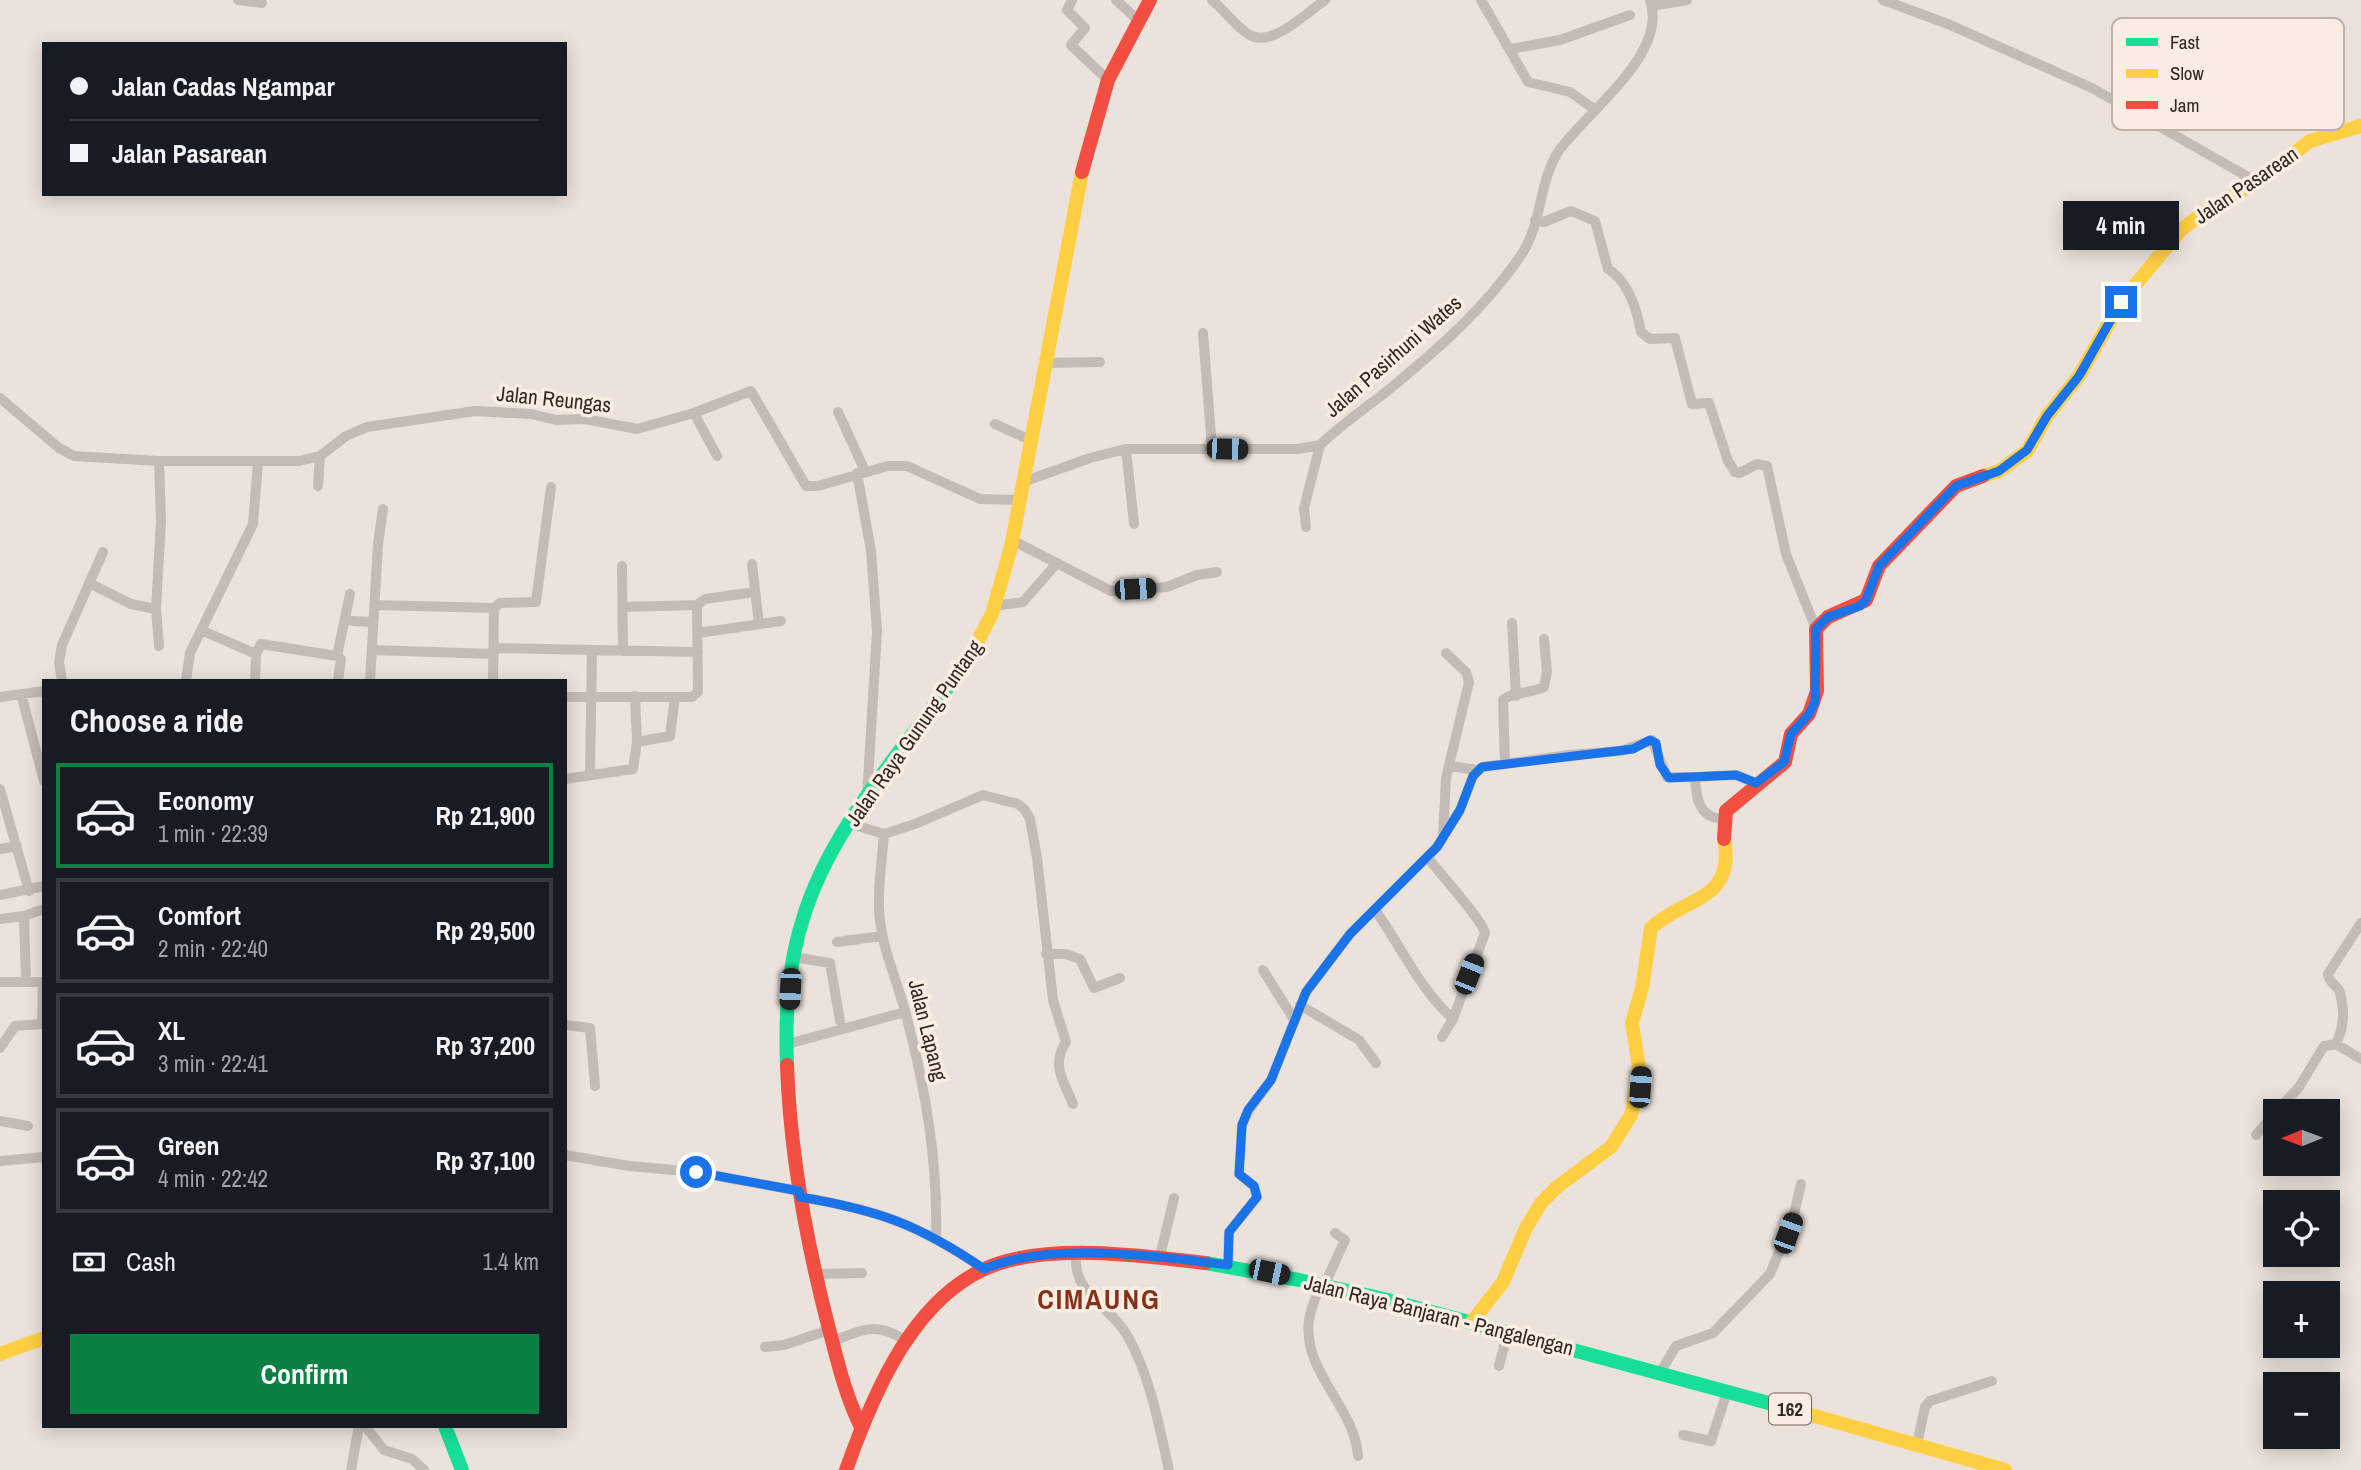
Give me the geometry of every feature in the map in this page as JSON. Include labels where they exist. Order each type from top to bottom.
[{"type":"street","points":[[239,0],[262,2]]},
{"type":"street","points":[[1072,0],[1067,10],[1085,28],[1071,45],[1108,80]]},
{"type":"street","points":[[1116,0],[1139,21]]},
{"type":"street","name":"Jalan Raya Gunung Puntang","points":[[861,1427],[848,1400],[814,1274],[799,1194],[789,1044],[793,957],[804,911],[821,872],[850,824],[969,657],[994,606],[1012,540],[1090,136],[1108,80],[1150,0]]},
{"type":"street","points":[[1212,0],[1250,35],[1259,38],[1273,36],[1325,0]]},
{"type":"street","points":[[1481,0],[1532,85],[1570,92],[1594,109]]},
{"type":"street","points":[[1651,3],[1687,0]]},
{"type":"street","points":[[1882,0],[1948,24],[2112,99]]},
{"type":"street","name":"Jalan Pasirhuni Wates","points":[[1023,482],[1079,461],[1126,449],[1298,449],[1320,446],[1404,377],[1475,311],[1524,250],[1553,163],[1594,109],[1614,89],[1651,38],[1651,3]]},
{"type":"street","points":[[1511,49],[1560,40],[1630,15]]},
{"type":"street","name":"Jalan Pasarean","points":[[1816,629],[1828,617],[1860,606],[1866,600],[1879,566],[1956,486],[1999,471],[2027,450],[2047,416],[2079,376],[2121,302],[2181,230],[2207,211],[2257,182],[2310,141],[2361,126]]},
{"type":"street","points":[[2166,130],[2257,182]]},
{"type":"street","points":[[1472,1322],[1495,1296],[1531,1218],[1541,1203],[1560,1184],[1601,1158],[1618,1142],[1628,1125],[1640,1087],[1641,1072],[1632,1024],[1645,975],[1649,932],[1654,924],[1713,892],[1727,865],[1722,819],[1726,811],[1784,762],[1791,734],[1809,714],[1815,702],[1816,629],[1786,554],[1767,466],[1757,464],[1740,473],[1731,467],[1709,403],[1692,404],[1675,338],[1650,339],[1641,332],[1635,307],[1616,274],[1608,269],[1594,221],[1589,216],[1571,211],[1544,222],[1535,220]]},
{"type":"street","points":[[1203,333],[1212,449]]},
{"type":"street","points":[[1045,363],[1100,362]]},
{"type":"street","name":"Jalan Reungas","points":[[0,398],[71,455],[159,461],[258,462],[299,461],[320,456],[346,436],[366,428],[475,411],[531,414],[556,420],[585,419],[637,429],[694,413],[751,391],[806,486],[818,486],[861,472],[907,466],[980,499],[1018,500]]},
{"type":"street","points":[[838,412],[861,472],[877,631],[866,802]]},
{"type":"street","points":[[694,413],[717,456]]},
{"type":"street","points":[[995,424],[1030,439]]},
{"type":"street","points":[[1306,527],[1303,520],[1304,508],[1320,446]]},
{"type":"street","points":[[1126,449],[1134,524]]},
{"type":"street","points":[[318,486],[320,456]]},
{"type":"street","points":[[159,461],[161,521],[156,609],[159,646]]},
{"type":"street","points":[[186,679],[189,657],[253,524],[258,462]]},
{"type":"street","points":[[493,679],[495,608],[500,603],[531,604],[538,599],[551,486]]},
{"type":"street","points":[[370,679],[383,509]]},
{"type":"street","points":[[1012,540],[1099,586],[1120,592],[1167,587],[1197,575],[1217,572]]},
{"type":"street","points":[[62,679],[59,662],[62,645],[103,552]]},
{"type":"street","points":[[994,606],[1023,602],[1057,563]]},
{"type":"street","points":[[752,564],[759,624]]},
{"type":"street","points":[[622,566],[623,651]]},
{"type":"street","points":[[89,583],[131,604],[156,609]]},
{"type":"street","points":[[623,607],[697,606],[705,599],[755,592]]},
{"type":"street","points":[[337,656],[350,594]]},
{"type":"street","points":[[374,605],[495,608]]},
{"type":"street","points":[[567,697],[692,697],[698,692],[697,606]]},
{"type":"street","points":[[352,621],[373,622]]},
{"type":"street","points":[[698,633],[781,621]]},
{"type":"street","points":[[1512,622],[1516,696]]},
{"type":"street","points":[[203,631],[256,654]]},
{"type":"street","points":[[1505,764],[1502,704],[1505,697],[1534,692],[1546,685],[1544,639]]},
{"type":"street","points":[[255,679],[256,654],[258,645],[263,643],[337,656],[341,659],[338,679]]},
{"type":"street","points":[[372,650],[698,652]]},
{"type":"street","points":[[590,775],[592,650]]},
{"type":"street","points":[[1443,837],[1449,766],[1469,678],[1446,653]]},
{"type":"street","points":[[0,697],[42,691]]},
{"type":"street","points":[[21,694],[42,773]]},
{"type":"street","points":[[567,779],[633,769],[637,742],[635,696]]},
{"type":"street","points":[[637,742],[670,736],[675,697]]},
{"type":"street","points":[[1449,766],[1478,770],[1505,764],[1633,749],[1650,740],[1656,743],[1667,777],[1736,775],[1756,783]]},
{"type":"street","points":[[1228,1265],[1229,1232],[1257,1197],[1254,1186],[1239,1174],[1242,1125],[1248,1110],[1271,1080],[1293,1018],[1327,963],[1443,837],[1478,770]]},
{"type":"street","points":[[1695,777],[1700,806],[1708,815],[1722,819]]},
{"type":"street","points":[[0,789],[29,891]]},
{"type":"street","points":[[850,824],[884,834],[915,824],[972,797],[992,795],[1018,804],[1025,810],[1032,831],[1045,954],[1053,1000],[1066,1042],[1059,1051],[1058,1066],[1073,1104]]},
{"type":"street","name":"Jalan Lapang","points":[[884,834],[879,909],[882,936],[905,1012],[933,1136],[937,1194],[936,1237]]},
{"type":"street","points":[[0,849],[17,846]]},
{"type":"street","points":[[1427,857],[1484,927],[1482,943],[1453,1019],[1442,1037]]},
{"type":"street","points":[[0,895],[42,887]]},
{"type":"street","points":[[0,919],[24,916],[42,910]]},
{"type":"street","points":[[1375,910],[1409,966],[1437,1004],[1453,1019]]},
{"type":"street","points":[[24,916],[26,982]]},
{"type":"street","points":[[2336,1044],[2345,1020],[2339,989],[2330,982],[2328,974],[2361,923]]},
{"type":"street","points":[[837,942],[882,936]]},
{"type":"street","points":[[1045,954],[1065,954],[1080,959],[1094,988],[1120,978]]},
{"type":"street","points":[[793,957],[830,963],[840,1021]]},
{"type":"street","points":[[1263,970],[1293,1018]]},
{"type":"street","points":[[0,982],[42,982]]},
{"type":"street","points":[[1300,1005],[1359,1040],[1376,1063]]},
{"type":"street","points":[[789,1044],[905,1012]]},
{"type":"street","points":[[0,1048],[15,1026],[42,1024]]},
{"type":"street","points":[[567,1025],[590,1028],[595,1086]]},
{"type":"street","points":[[2288,1099],[2299,1087],[2325,1046],[2336,1044],[2361,1059]]},
{"type":"street","points":[[0,1121],[28,1126]]},
{"type":"street","points":[[2256,1135],[2263,1127]]},
{"type":"street","points":[[567,1155],[629,1166],[696,1172],[866,1210],[936,1237],[984,1269]]},
{"type":"street","points":[[0,1161],[42,1157]]},
{"type":"street","points":[[1660,1373],[1676,1346],[1713,1333],[1770,1274],[1793,1218],[1801,1184]]},
{"type":"street","points":[[1157,1256],[1174,1198]]},
{"type":"street","points":[[1335,1233],[1345,1240],[1309,1317],[1315,1358],[1325,1382],[1341,1404],[1357,1443],[1358,1456]]},
{"type":"street","name":"Jalan Raya Banjaran - Pangalengan","points":[[846,1470],[861,1427],[908,1342],[936,1305],[984,1269],[1018,1258],[1135,1254],[1228,1265],[1323,1284],[1508,1331],[2005,1470]]},
{"type":"street","points":[[1076,1255],[1078,1277],[1083,1288],[1124,1330],[1133,1348],[1157,1421],[1169,1470]]},
{"type":"street","points":[[814,1274],[862,1273]]},
{"type":"street","points":[[765,1347],[871,1328],[888,1330],[908,1342]]},
{"type":"street","points":[[1499,1366],[1508,1331]]},
{"type":"street","points":[[0,1354],[42,1339]]},
{"type":"street","points":[[1917,1444],[1925,1407],[1930,1401],[1992,1381]]},
{"type":"street","points":[[1683,1435],[1711,1441],[1727,1392]]},
{"type":"street","points":[[351,1470],[359,1428]]},
{"type":"street","points":[[367,1428],[384,1450],[412,1458],[424,1470]]},
{"type":"street","points":[[446,1428],[462,1470]]},
{"type":"traffic: fast","points":[[787,1065],[787,1011],[791,975],[797,939],[815,885],[832,850],[875,783],[970,656]]},
{"type":"traffic: fast","points":[[1206,1263],[1384,1299],[1776,1405]]},
{"type":"traffic: fast","points":[[446,1428],[462,1470]]},
{"type":"traffic: slow","points":[[1983,476],[1999,471],[2027,451],[2047,416],[2079,376],[2121,302],[2181,230],[2207,210],[2257,182],[2310,141],[2361,126]]},
{"type":"traffic: slow","points":[[970,656],[992,614],[1011,547],[1082,172]]},
{"type":"traffic: slow","points":[[1472,1322],[1503,1282],[1526,1228],[1541,1203],[1557,1187],[1611,1147],[1631,1115],[1640,1074],[1632,1023],[1642,988],[1651,928],[1715,886],[1723,875],[1726,859],[1724,839]]},
{"type":"traffic: slow","points":[[0,1354],[42,1339]]},
{"type":"traffic: slow","points":[[1776,1405],[2005,1470]]},
{"type":"traffic: jam","points":[[1082,172],[1108,80],[1150,0]]},
{"type":"traffic: jam","points":[[1724,839],[1726,811],[1785,762],[1791,734],[1809,714],[1817,691],[1816,629],[1828,617],[1866,600],[1879,566],[1956,486],[1983,476]]},
{"type":"traffic: jam","points":[[787,1065],[795,1164],[813,1261],[842,1377],[861,1427]]},
{"type":"traffic: jam","points":[[846,1470],[870,1409],[901,1348],[921,1320],[944,1296],[970,1277],[1000,1263],[1048,1254],[1102,1253],[1206,1263]]},
{"type":"district","name":"CIMAUNG","points":[[1099,1299]]},
{"type":"route","points":[[696,1172],[799,1191],[800,1197],[846,1205],[890,1217],[936,1237],[984,1269],[1018,1258],[1060,1254],[1135,1254],[1228,1265],[1229,1232],[1257,1197],[1254,1186],[1239,1174],[1242,1125],[1248,1110],[1271,1080],[1293,1018],[1306,992],[1350,934],[1437,847],[1460,810],[1476,772],[1482,767],[1633,749],[1648,740],[1656,743],[1660,765],[1669,778],[1736,775],[1756,783],[1779,769],[1787,754],[1791,734],[1809,714],[1815,702],[1816,629],[1821,622],[1837,613],[1860,606],[1866,600],[1879,566],[1891,550],[1956,486],[1975,477],[1999,471],[2027,450],[2047,416],[2079,376],[2121,302]]}]
